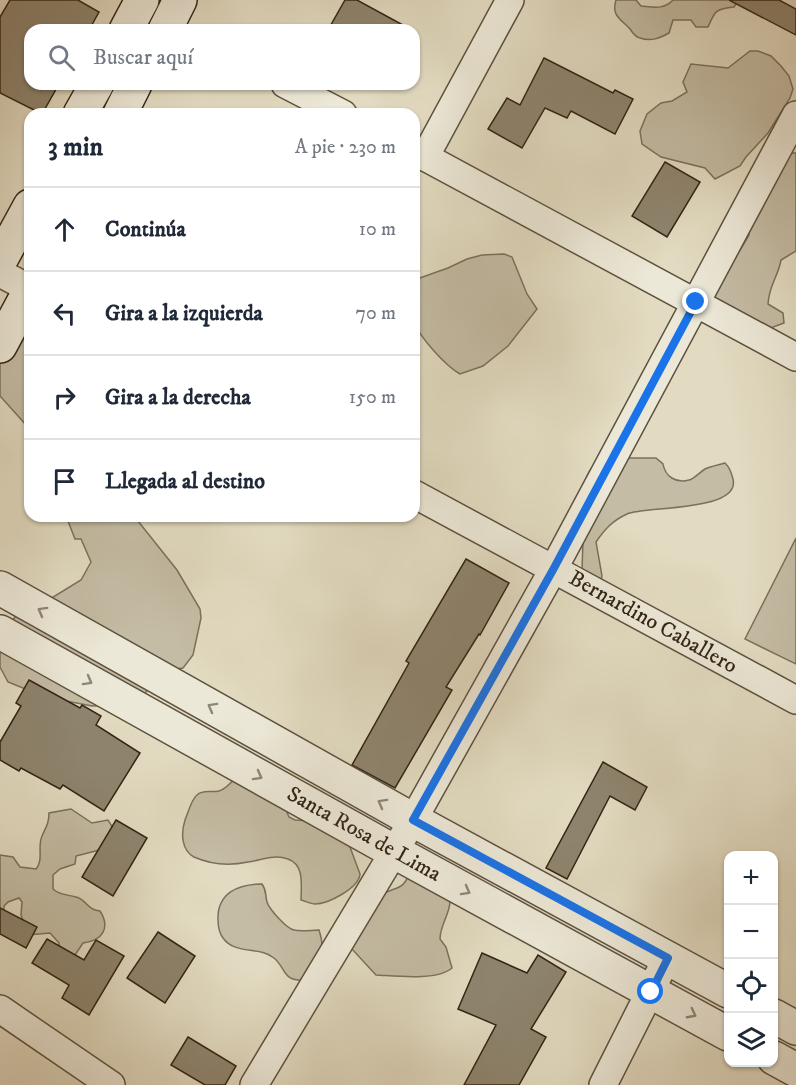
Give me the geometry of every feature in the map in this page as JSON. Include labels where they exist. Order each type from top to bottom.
[{"type":"street","points":[[510,0],[420,154],[796,357]]},
{"type":"street","points":[[132,10],[173,21]]},
{"type":"street","points":[[83,108],[94,90]]},
{"type":"street","points":[[123,108],[132,90]]},
{"type":"street","points":[[297,90],[331,108]]},
{"type":"street","points":[[254,1085],[413,820],[554,568],[796,114]]},
{"type":"street","points":[[0,261],[24,217]]},
{"type":"street","points":[[0,273],[24,287]]},
{"type":"street","points":[[0,346],[24,301]]},
{"type":"street","name":"Bernardino Caballero","points":[[420,497],[796,700]]},
{"type":"street","points":[[0,588],[413,820],[724,988]]},
{"type":"street","name":"Santa Rosa de Lima","points":[[0,633],[724,1031]]},
{"type":"street","points":[[603,1085],[668,958]]},
{"type":"street","points":[[0,1009],[111,1085]]},
{"type":"street","points":[[778,1018],[796,1028]]},
{"type":"street","points":[[778,1060],[796,1070]]},
{"type":"shaded area","points":[[616,0],[636,0],[641,6],[654,7],[662,7],[673,0],[736,0],[736,4],[734,7],[716,12],[708,27],[696,27],[691,20],[673,20],[669,33],[648,40],[635,36],[616,14]]},
{"type":"shaded area","points":[[750,51],[758,51],[771,56],[789,76],[793,89],[790,98],[768,133],[740,166],[715,179],[705,168],[661,157],[642,144],[640,131],[647,114],[661,103],[672,101],[687,92],[683,82],[691,64],[728,68]]},
{"type":"shaded area","points":[[779,153],[796,153],[796,251],[781,260],[769,297],[768,304],[783,313],[784,323],[768,329],[712,303],[712,280],[737,255],[749,235],[741,188],[747,180]]},
{"type":"shaded area","points":[[504,254],[512,257],[527,294],[537,309],[508,346],[483,366],[460,374],[434,351],[420,333],[420,278],[482,255]]},
{"type":"shaded area","points":[[0,318],[24,318],[24,423],[0,396]]},
{"type":"shaded area","points":[[616,458],[656,458],[672,478],[680,481],[691,479],[705,469],[725,463],[733,479],[731,490],[722,497],[690,506],[627,514],[613,523],[596,542],[602,576],[600,585],[582,570],[585,481],[596,464]]},
{"type":"shaded area","points":[[68,522],[139,522],[177,570],[200,609],[201,618],[193,655],[183,668],[168,670],[144,694],[128,705],[92,706],[45,697],[8,682],[0,667],[0,628],[12,621],[23,607],[50,599],[81,580],[91,562],[81,539],[75,539]]},
{"type":"shaded area","points":[[796,538],[796,664],[745,639]]},
{"type":"shaded area","points":[[237,776],[286,810],[289,817],[295,820],[312,821],[347,839],[360,874],[354,885],[335,898],[313,904],[301,900],[300,871],[288,859],[273,857],[221,864],[207,862],[190,854],[184,846],[183,830],[193,800],[202,792],[222,790]]},
{"type":"shaded area","points":[[71,809],[92,823],[108,820],[113,828],[103,849],[76,856],[75,864],[60,869],[53,875],[53,889],[61,894],[79,898],[93,909],[100,911],[105,923],[103,933],[95,940],[83,943],[75,955],[59,948],[59,943],[50,933],[28,935],[21,915],[22,902],[19,898],[8,902],[4,906],[4,912],[0,915],[0,855],[13,857],[20,867],[36,869],[40,862],[41,840],[49,813]]},
{"type":"shaded area","points":[[410,871],[450,901],[440,939],[446,947],[452,968],[437,975],[427,976],[376,975],[351,948],[380,896],[401,886]]},
{"type":"shaded area","points":[[262,884],[268,905],[287,926],[297,931],[319,930],[322,952],[306,980],[289,977],[278,962],[268,954],[234,947],[223,938],[219,930],[219,911],[225,897],[237,888]]},
{"type":"building","points":[[10,0],[78,0],[99,12],[92,24],[24,24],[24,90],[56,90],[45,108],[30,108],[0,93],[0,17]]},
{"type":"building","points":[[345,0],[357,0],[401,24],[331,24]]},
{"type":"building","points":[[729,0],[779,0],[796,9],[796,35]]},
{"type":"building","points":[[544,58],[613,93],[615,90],[633,99],[615,134],[571,111],[567,118],[545,108],[522,148],[488,129],[507,98],[520,105]]},
{"type":"building","points":[[665,162],[700,182],[667,237],[632,216]]},
{"type":"building","points":[[466,559],[509,583],[480,635],[446,687],[452,690],[395,788],[352,765],[409,663],[406,661]]},
{"type":"building","points":[[29,680],[80,708],[82,705],[101,716],[96,725],[140,753],[104,811],[63,785],[60,789],[21,768],[19,771],[0,760],[0,742],[21,706],[16,703]]},
{"type":"building","points":[[603,762],[647,787],[635,810],[610,796],[567,879],[546,868]]},
{"type":"building","points":[[116,820],[147,838],[113,896],[82,877]]},
{"type":"building","points":[[0,908],[37,927],[26,948],[0,934]]},
{"type":"building","points":[[158,932],[195,956],[165,1003],[127,978]]},
{"type":"building","points":[[47,939],[84,960],[96,940],[124,956],[89,1015],[62,998],[69,985],[32,963]]},
{"type":"building","points":[[482,953],[527,973],[538,955],[566,972],[531,1029],[546,1037],[519,1085],[464,1085],[496,1025],[458,1009]]},
{"type":"building","points":[[188,1037],[236,1066],[225,1085],[205,1085],[171,1065]]},
{"type":"route","points":[[651,992],[668,958],[413,820],[554,568],[696,302]]}]
